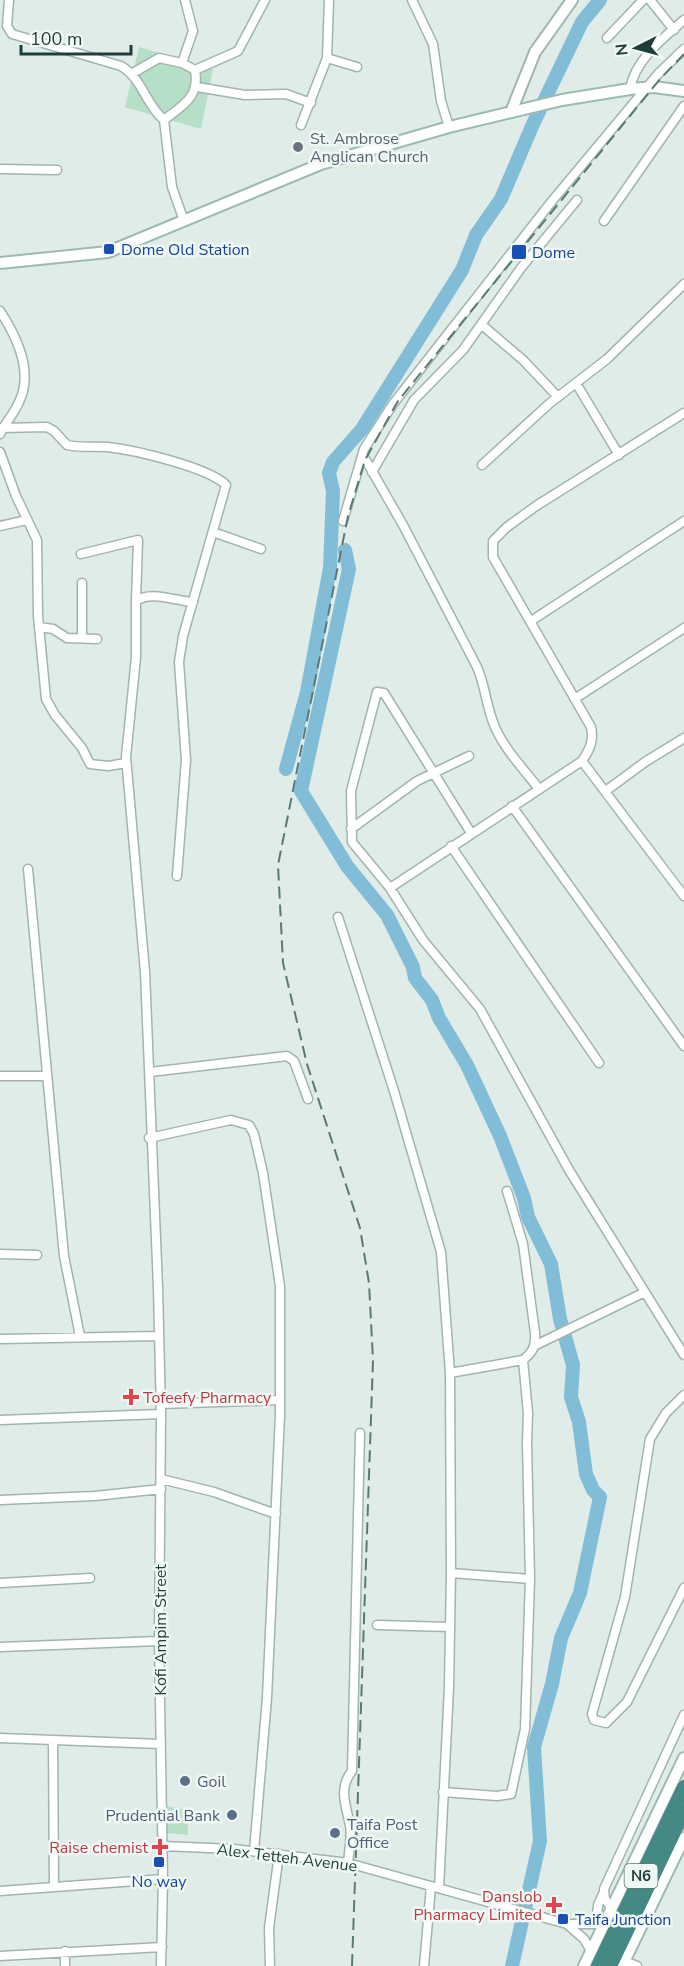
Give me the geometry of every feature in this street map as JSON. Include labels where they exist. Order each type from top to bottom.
[{"type":"highway","name":"N6","points":[[598,1966],[684,1787]]},
{"type":"highway","name":"N6","points":[[610,1966],[684,1811]]},
{"type":"main road","points":[[511,112],[535,52],[572,0]]},
{"type":"main road","points":[[0,263],[108,252],[321,164],[449,127],[562,100],[630,89],[649,87],[684,91]]},
{"type":"main road","points":[[584,1966],[684,1758]]},
{"type":"main road","points":[[623,1964],[684,1838]]},
{"type":"street","points":[[9,0],[7,26],[12,34],[121,66],[133,73],[153,111],[164,120],[172,187],[184,221]]},
{"type":"street","points":[[182,63],[193,31],[185,0]]},
{"type":"street","points":[[133,73],[159,58],[182,63],[195,70],[225,59],[238,51],[265,0]]},
{"type":"street","points":[[301,125],[327,58],[329,0]]},
{"type":"street","points":[[412,0],[433,44],[441,101],[449,127]]},
{"type":"street","points":[[607,38],[642,0]]},
{"type":"street","points":[[650,0],[674,30]]},
{"type":"street","points":[[630,89],[633,75],[642,60],[684,20]]},
{"type":"street","points":[[342,521],[348,496],[364,457],[364,449],[418,370],[552,201],[658,74],[684,49]]},
{"type":"street","points":[[327,58],[357,67]]},
{"type":"street","points":[[164,120],[189,101],[197,87],[195,70]]},
{"type":"street","points":[[197,87],[245,95],[286,94],[311,103]]},
{"type":"street","points":[[604,221],[684,106]]},
{"type":"street","points":[[0,169],[57,170]]},
{"type":"street","points":[[372,472],[414,400],[447,369],[482,325],[521,268],[577,200]]},
{"type":"street","points":[[482,465],[558,397],[607,359],[684,284]]},
{"type":"street","points":[[0,311],[16,341],[25,368],[20,401],[1,430]]},
{"type":"street","points":[[482,325],[523,360],[558,397]]},
{"type":"street","points":[[576,383],[619,455]]},
{"type":"street","points":[[390,888],[582,760],[593,738],[591,727],[494,556],[493,541],[507,527],[536,506],[684,413]]},
{"type":"street","points":[[1,430],[47,427],[67,445],[110,447],[145,454],[199,471],[223,482],[227,489],[193,602],[180,662],[186,760],[177,876]]},
{"type":"street","points":[[0,452],[37,540],[39,627],[46,699],[54,715],[82,748],[90,764],[108,766],[126,763]]},
{"type":"street","points":[[364,457],[477,668],[485,685],[490,711],[499,736],[538,789]]},
{"type":"street","points":[[0,526],[27,520]]},
{"type":"street","points":[[531,621],[684,521]]},
{"type":"street","points":[[213,532],[261,549]]},
{"type":"street","name":"Kofi Ampim Street","points":[[81,554],[138,540],[134,631],[136,657],[126,763],[145,972],[161,1409],[159,1641],[163,1879],[161,1966]]},
{"type":"street","points":[[82,583],[82,638]]},
{"type":"street","points":[[136,601],[141,597],[152,596],[193,602]]},
{"type":"street","points":[[39,627],[53,629],[67,638],[97,639]]},
{"type":"street","points":[[576,698],[684,628]]},
{"type":"street","points":[[471,833],[384,693],[377,692],[351,791],[352,842],[390,888],[423,940],[480,1009],[518,1076],[533,1109],[684,1355]]},
{"type":"street","points":[[607,790],[684,738]]},
{"type":"street","points":[[351,829],[381,805],[433,772],[469,756]]},
{"type":"street","points":[[582,760],[607,790],[684,896]]},
{"type":"street","points":[[512,806],[684,1046]]},
{"type":"street","points":[[451,846],[599,1063]]},
{"type":"street","points":[[28,869],[64,1256],[80,1336]]},
{"type":"street","points":[[338,917],[441,1251],[450,1373],[450,1627],[443,1792],[435,1887],[424,1966]]},
{"type":"street","points":[[150,1072],[287,1056],[294,1061],[308,1099]]},
{"type":"street","points":[[0,1076],[46,1076]]},
{"type":"street","points":[[150,1138],[231,1120],[249,1125],[254,1134],[280,1286],[280,1400],[276,1514],[267,1698],[254,1851]]},
{"type":"street","points":[[507,1191],[523,1244],[536,1345]]},
{"type":"street","points":[[0,1254],[37,1255]]},
{"type":"street","points":[[450,1373],[523,1360],[536,1345],[644,1293]]},
{"type":"street","points":[[0,1339],[158,1336]]},
{"type":"street","points":[[443,1792],[497,1796],[511,1794],[514,1789],[525,1729],[530,1579],[528,1413],[523,1360]]},
{"type":"street","points":[[684,1395],[666,1413],[650,1439],[626,1598],[592,1714],[594,1720],[606,1723],[627,1702],[684,1588]]},
{"type":"street","points":[[0,1420],[280,1400]]},
{"type":"street","points":[[348,1863],[351,1827],[345,1807],[344,1790],[351,1771],[360,1433]]},
{"type":"street","points":[[161,1479],[214,1492],[276,1514]]},
{"type":"street","points":[[0,1500],[95,1496],[160,1490]]},
{"type":"street","points":[[451,1573],[530,1579]]},
{"type":"street","points":[[0,1583],[90,1578]]},
{"type":"street","points":[[377,1625],[450,1627]]},
{"type":"street","points":[[0,1647],[159,1641]]},
{"type":"street","points":[[596,1924],[597,1905],[684,1715]]},
{"type":"street","points":[[0,1738],[160,1744]]},
{"type":"street","points":[[53,1740],[54,1887]]},
{"type":"street","name":"Alex Tetteh Avenue","points":[[162,1846],[254,1851],[348,1863],[567,1924],[596,1924]]},
{"type":"street","points":[[270,1966],[269,1928],[279,1854]]},
{"type":"street","points":[[0,1891],[163,1879]]},
{"type":"street","points":[[596,1924],[610,1912],[603,1894]]},
{"type":"street","points":[[567,1924],[584,1939],[591,1951]]},
{"type":"street","points":[[0,1956],[162,1947]]},
{"type":"street","points":[[65,1951],[65,1966]]},
{"type":"street","points":[[623,1964],[637,1966]]},
{"type":"green space","points":[[139,47],[213,69],[201,129],[125,107]]},
{"type":"green space","points":[[166,1806],[183,1809],[187,1813],[188,1835],[166,1833]]},
{"type":"waterway","points":[[286,769],[307,692],[330,568],[333,491],[329,473],[333,462],[362,429],[462,270],[476,235],[501,199],[533,124],[582,22],[600,0]]},
{"type":"waterway","points":[[330,544],[336,542]]},
{"type":"waterway","points":[[345,550],[349,569],[301,791],[347,866],[387,915],[413,967],[415,978],[432,1000],[439,1018],[467,1065],[500,1136],[524,1198],[528,1217],[551,1264],[560,1319],[573,1365],[571,1397],[579,1422],[586,1474],[593,1490],[600,1497],[580,1593],[561,1638],[552,1684],[534,1747],[540,1841],[512,1966]]},
{"type":"railway","points":[[352,1966],[373,1360],[369,1283],[360,1228],[307,1064],[283,963],[278,865],[348,516],[365,460],[398,401],[660,79],[684,54]]},
{"type":"place","name":"St. Ambrose Anglican Church","points":[[298,147]]},
{"type":"place","name":"Dome Old Station","points":[[109,249]]},
{"type":"place","name":"Dome","points":[[519,252]]},
{"type":"place","name":"Tofeefy Pharmacy","points":[[131,1397]]},
{"type":"place","name":"Goil","points":[[185,1781]]},
{"type":"place","name":"Prudential Bank","points":[[232,1815]]},
{"type":"place","name":"Taifa Post Office","points":[[335,1833]]},
{"type":"place","name":"Raise chemist","points":[[160,1847]]},
{"type":"place","name":"No way","points":[[159,1862]]},
{"type":"place","name":"Danslob Pharmacy Limited","points":[[554,1905]]},
{"type":"place","name":"Taifa Junction","points":[[563,1919]]}]
